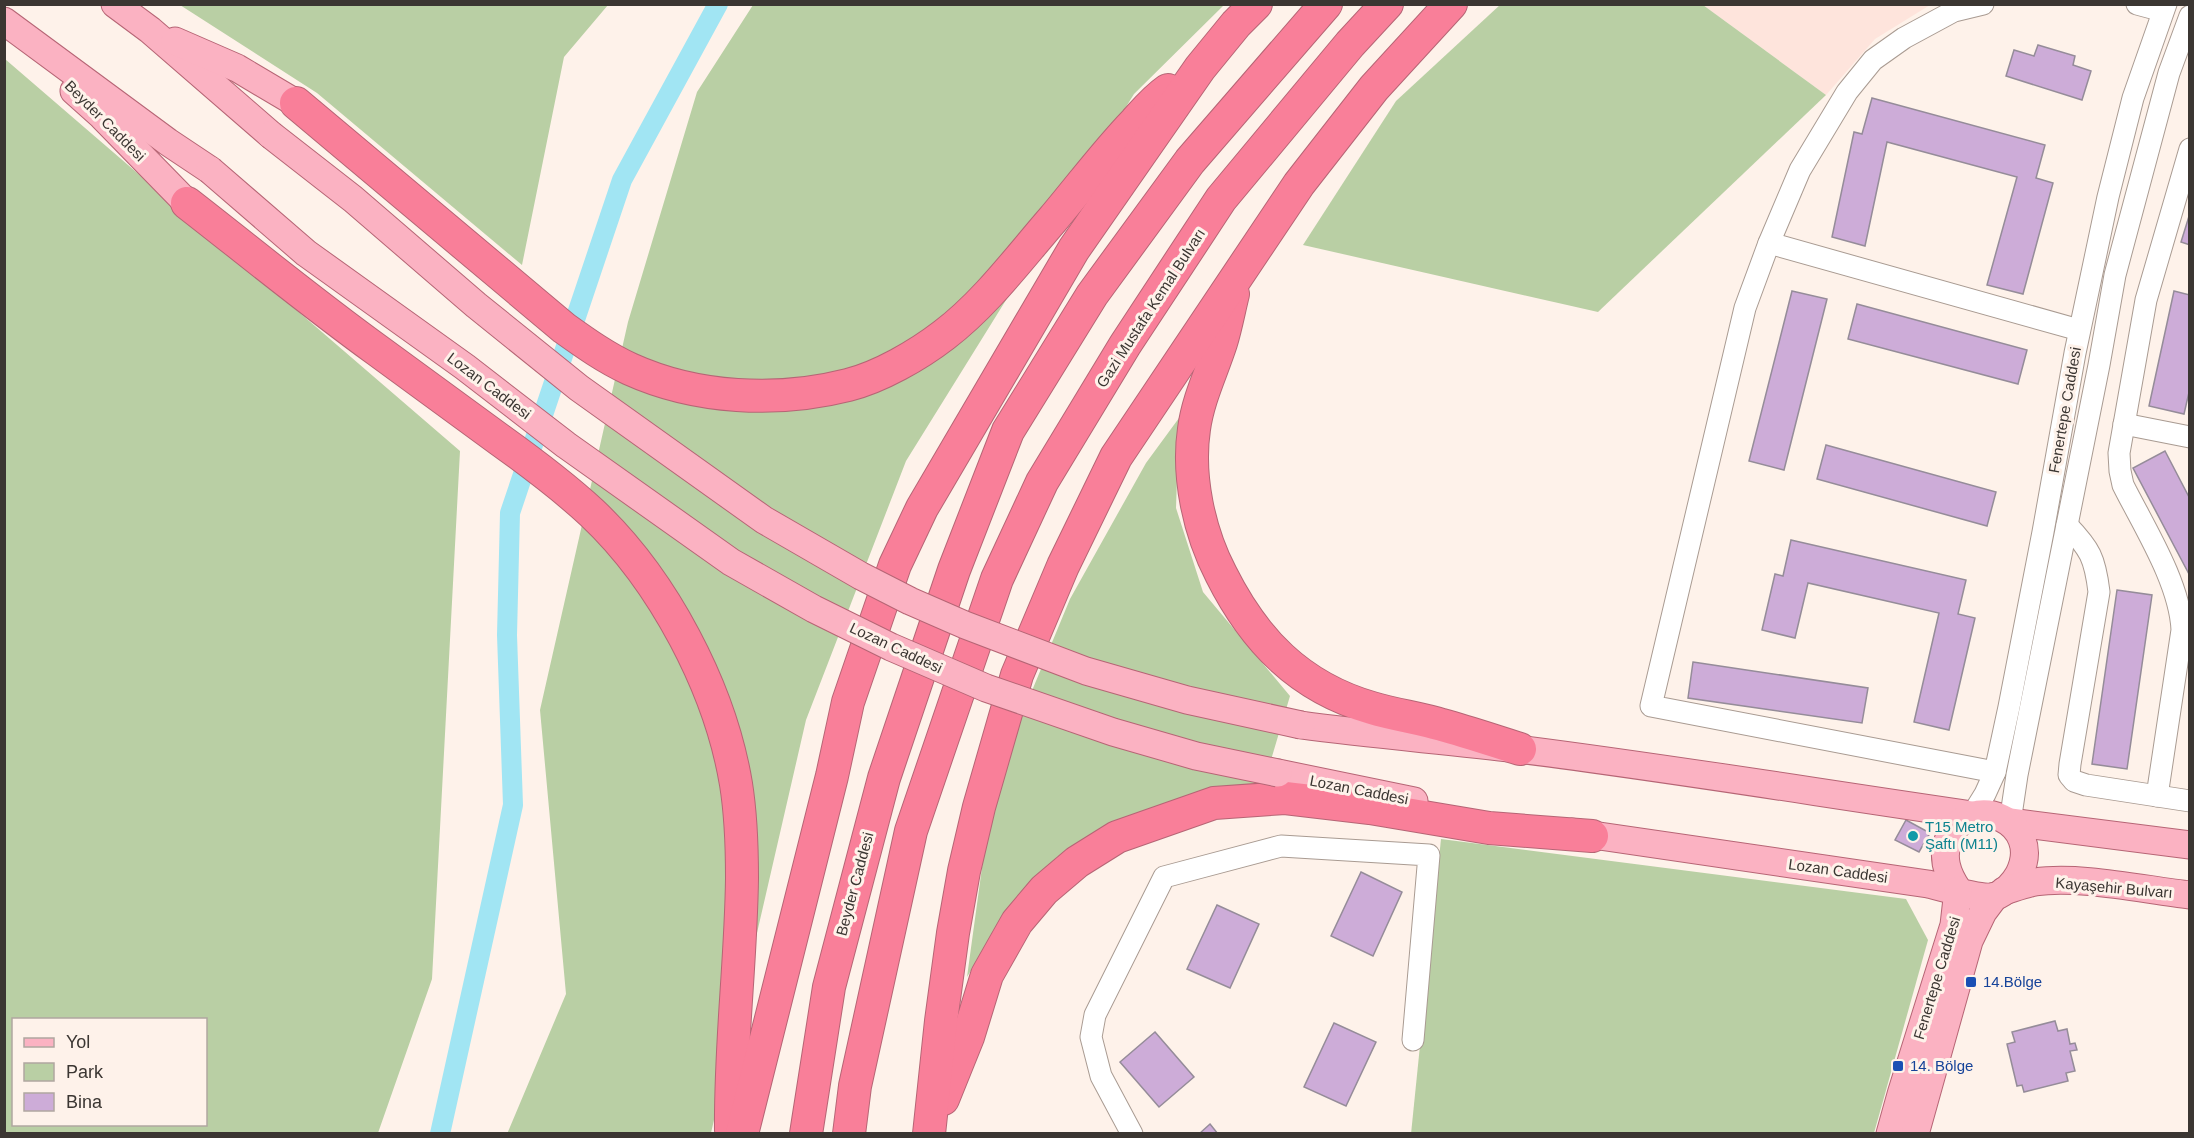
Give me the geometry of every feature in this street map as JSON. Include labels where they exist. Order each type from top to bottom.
[{"type":"highway","points":[[742,1134],[832,776],[848,702],[894,565],[922,508],[1074,249],[1200,68],[1236,24],[1256,4]]},
{"type":"highway","name":"Beyder Caddesi","points":[[806,1134],[829,987],[884,777],[954,570],[1008,431],[1086,304],[1191,161],[1326,4]]},
{"type":"highway","name":"Gazi Mustafa Kemal Bulvarı","points":[[849,1134],[855,1086],[911,831],[997,579],[1042,482],[1125,345],[1221,199],[1350,44],[1387,4]]},
{"type":"highway","points":[[929,1134],[941,1021],[964,871],[989,766],[1017,675],[1063,566],[1116,457],[1299,184],[1374,88],[1451,4]]},
{"type":"highway","points":[[296,104],[573,335],[603,354],[631,369],[665,382],[700,390],[763,397],[849,385],[920,352],[946,334],[1000,280],[1124,133],[1159,96],[1200,68]]},
{"type":"highway","points":[[187,203],[334,320],[534,465],[593,514],[641,569],[695,657],[721,719],[737,786],[742,847],[738,980],[730,1074],[731,1134]]},
{"type":"highway","points":[[1238,274],[1221,343],[1206,379],[1194,429],[1196,505],[1211,556],[1236,603],[1264,642],[1282,660],[1306,678],[1335,693],[1370,708],[1441,724],[1520,749]]},
{"type":"highway","points":[[929,1134],[968,1038],[987,975],[1017,922],[1044,891],[1077,862],[1117,837],[1214,803],[1285,798],[1370,808],[1489,828],[1592,836]]},
{"type":"main road","points":[[115,4],[150,30],[271,135],[352,199],[476,305],[579,388],[764,520],[861,576],[910,601],[965,625],[1086,671],[1187,700],[1301,725],[1520,749],[1971,815],[2001,817],[2017,830],[2025,850],[2019,874],[1999,894],[1972,895],[1958,890],[1951,880],[1945,863],[1947,844],[1954,829],[1971,815]]},
{"type":"main road","name":"Lozan Caddesi","points":[[14,29],[210,170],[306,253],[465,367],[566,445],[741,568],[814,609],[891,647],[986,688],[1113,732],[1196,756],[1592,836],[1958,890]]},
{"type":"main road","name":"Beyder Caddesi","points":[[14,29],[187,203]]},
{"type":"main road","points":[[150,30],[237,68],[296,104]]},
{"type":"main road","points":[[2010,822],[2181,844]]},
{"type":"main road","name":"Kayaşehir Bulvarı","points":[[1999,894],[2035,882],[2057,881],[2096,883],[2180,894]]},
{"type":"main road","name":"Fenertepe Caddesi","points":[[1890,1134],[1954,925],[1958,890]]},
{"type":"main road","name":"Fenertepe Caddesi","points":[[1915,1134],[1970,941],[1983,912],[1999,894]]},
{"type":"street","points":[[1983,4],[1954,12],[1904,38],[1873,60],[1847,92],[1800,170],[1768,243],[1745,309],[1651,706],[1995,772]]},
{"type":"street","points":[[2137,4],[2164,8]]},
{"type":"street","name":"Fenertepe Caddesi","points":[[1971,815],[1985,794],[1995,772],[2043,532],[2079,330],[2108,197],[2133,98],[2164,8]]},
{"type":"street","name":"Fenertepe Caddesi","points":[[2010,822],[2016,775],[2115,275],[2169,73],[2190,16]]},
{"type":"street","points":[[2157,796],[2182,630],[2181,612],[2175,592],[2123,485],[2119,453],[2146,300],[2190,149]]},
{"type":"street","points":[[1768,243],[2079,330]]},
{"type":"street","points":[[2124,424],[2190,437]]},
{"type":"street","points":[[2067,525],[2086,544],[2096,565],[2099,592],[2069,775],[2074,781],[2086,785],[2190,801]]},
{"type":"street","points":[[1132,1134],[1101,1076],[1091,1037],[1095,1015],[1164,877],[1281,846],[1429,855],[1413,1040]]},
{"type":"shaded area","points":[[1703,5],[1930,5],[1875,39],[1826,95]]},
{"type":"green space","points":[[1501,4],[1703,5],[1826,95],[1598,312],[1303,245],[1396,101]]},
{"type":"green space","points":[[180,5],[608,5],[564,57],[522,265],[317,93]]},
{"type":"green space","points":[[753,5],[1224,5],[1134,94],[906,461],[806,720],[711,1133],[507,1134],[566,994],[540,710],[628,322],[697,92]]},
{"type":"green space","points":[[5,59],[460,451],[432,979],[378,1133],[5,1133]]},
{"type":"green space","points":[[1179,418],[1176,508],[1203,592],[1290,696],[1262,790],[1108,824],[1057,857],[1011,906],[967,977],[984,853],[1009,746],[1070,599],[1146,463]]},
{"type":"green space","points":[[1441,839],[1906,899],[1928,940],[1874,1133],[1411,1134]]},
{"type":"building","points":[[2038,45],[2075,56],[2073,65],[2091,71],[2082,100],[2006,76],[2014,50],[2034,56]]},
{"type":"building","points":[[1872,98],[2045,145],[2036,178],[2053,183],[2023,294],[1987,285],[2017,177],[1887,142],[1865,246],[1832,237],[1854,132],[1862,134]]},
{"type":"building","points":[[2190,213],[2190,245],[2181,242]]},
{"type":"building","points":[[1792,291],[1827,299],[1784,470],[1749,461]]},
{"type":"building","points":[[2174,291],[2190,295],[2190,388],[2184,414],[2149,406]]},
{"type":"building","points":[[1857,304],[2027,350],[2018,384],[1848,339]]},
{"type":"building","points":[[1826,445],[1996,492],[1987,526],[1817,479]]},
{"type":"building","points":[[2165,451],[2190,499],[2190,576],[2133,468]]},
{"type":"building","points":[[1791,540],[1966,580],[1958,614],[1975,618],[1949,730],[1914,722],[1939,613],[1808,583],[1795,638],[1762,630],[1775,574],[1783,576]]},
{"type":"building","points":[[2117,590],[2152,595],[2127,769],[2092,764]]},
{"type":"building","points":[[1693,662],[1868,688],[1862,723],[1688,698]]},
{"type":"building","name":"T15 Metro Şaftı (M11)","points":[[1906,820],[1930,833],[1919,852],[1895,840]]},
{"type":"building","points":[[1361,872],[1402,892],[1373,956],[1331,936]]},
{"type":"building","points":[[1217,905],[1259,924],[1230,988],[1187,969]]},
{"type":"building","points":[[2055,1021],[2058,1031],[2067,1029],[2070,1044],[2075,1043],[2077,1050],[2070,1051],[2075,1071],[2066,1073],[2068,1081],[2024,1092],[2022,1085],[2017,1086],[2007,1044],[2015,1042],[2012,1032]]},
{"type":"building","points":[[1334,1023],[1376,1042],[1346,1106],[1304,1087]]},
{"type":"building","points":[[1155,1032],[1194,1077],[1159,1107],[1120,1062]]},
{"type":"building","points":[[1210,1124],[1218,1134],[1199,1134]]},
{"type":"waterway","points":[[440,1134],[513,805],[507,635],[510,513],[622,180],[718,4]]},
{"type":"place","name":"T15 Metro Şaftı (M11)","points":[[1913,836]]},
{"type":"place","name":"14.Bölge","points":[[1971,982]]},
{"type":"place","name":"14. Bölge","points":[[1898,1066]]}]
